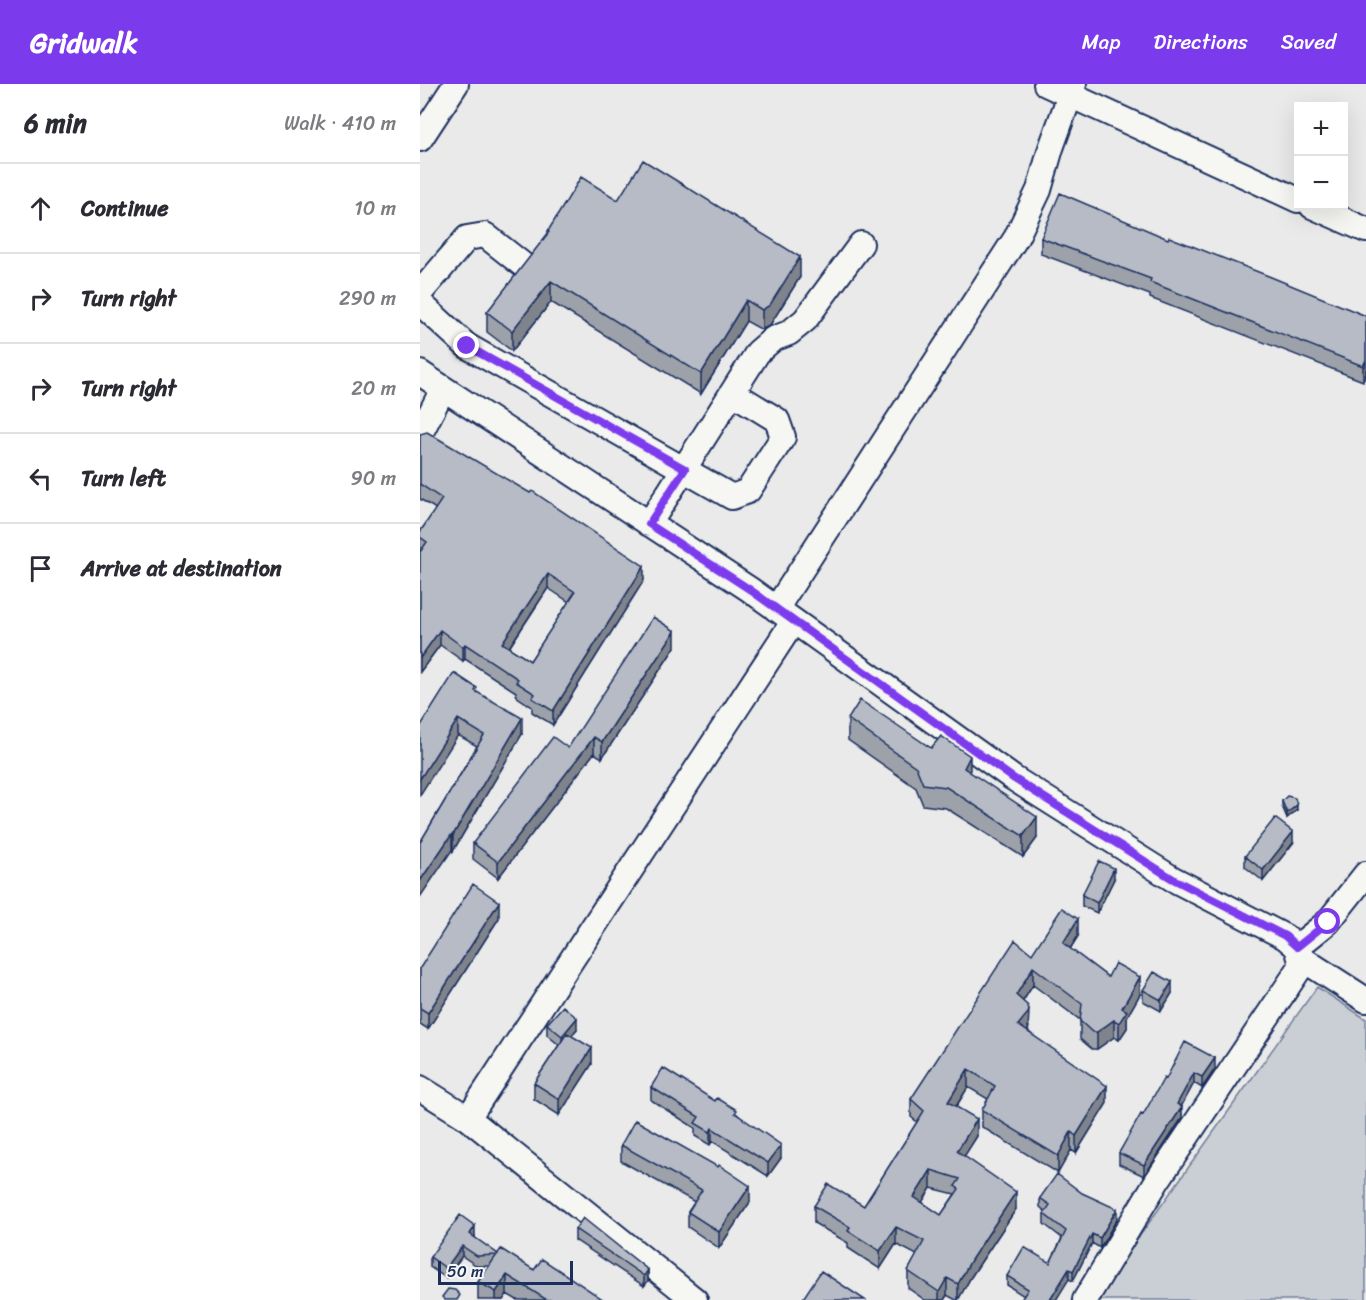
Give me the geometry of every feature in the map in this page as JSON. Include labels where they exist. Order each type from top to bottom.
[{"type":"street","points":[[420,139],[456,84]]},
{"type":"street","points":[[1046,84],[1072,90],[1294,198]]},
{"type":"street","points":[[468,1118],[785,616],[1016,238],[1040,190],[1051,148],[1072,90]]},
{"type":"street","points":[[1321,210],[1366,230]]},
{"type":"street","points":[[420,293],[468,238],[484,235],[523,265]]},
{"type":"street","points":[[649,524],[758,352],[773,339],[789,333],[805,320],[861,244]]},
{"type":"street","points":[[420,303],[467,346],[732,497],[748,491],[783,437],[777,420],[733,393]]},
{"type":"street","points":[[420,373],[749,589],[1013,778],[1173,879],[1285,936],[1299,952],[1366,1000]]},
{"type":"street","points":[[420,434],[443,389]]},
{"type":"street","points":[[1299,952],[1328,922],[1366,874]]},
{"type":"street","points":[[1084,1300],[1156,1180],[1302,965],[1299,952]]},
{"type":"street","points":[[420,1088],[468,1118],[695,1300]]},
{"type":"shaded area","points":[[1317,987],[1366,1019],[1366,1300],[1094,1300]]},
{"type":"building","points":[[643,160],[800,257],[770,305],[762,310],[746,300],[701,374],[551,281],[512,331],[487,312],[549,232],[581,177],[618,200]]},
{"type":"building","points":[[1060,193],[1168,239],[1169,237],[1366,316],[1366,360],[1363,366],[1150,282],[1151,279],[1041,238]]},
{"type":"building","points":[[427,432],[530,493],[532,491],[644,566],[553,711],[532,698],[535,694],[516,682],[518,679],[465,644],[463,647],[440,630],[420,658],[420,552],[427,542],[420,537],[420,532],[442,499],[420,484],[420,434]],"holes":[[[548,574],[575,592],[530,661],[502,643]]]},
{"type":"building","points":[[653,617],[675,631],[602,742],[594,737],[498,862],[473,843],[553,737],[568,748]]},
{"type":"building","points":[[454,673],[477,688],[475,691],[522,718],[453,835],[420,881],[420,840],[484,735],[458,719],[420,779],[420,727]]},
{"type":"building","points":[[860,700],[931,748],[941,736],[970,756],[964,768],[1037,817],[1023,836],[946,787],[923,784],[916,767],[848,719]]},
{"type":"building","points":[[1287,796],[1295,798],[1297,805],[1287,813],[1282,801]]},
{"type":"building","points":[[1275,818],[1293,832],[1263,870],[1245,856]]},
{"type":"building","points":[[1099,861],[1114,868],[1097,903],[1082,895]]},
{"type":"building","points":[[473,884],[499,902],[428,1013],[420,1008],[420,968]]},
{"type":"building","points":[[1062,908],[1078,919],[1063,943],[1108,977],[1115,963],[1140,977],[1122,1008],[1127,1011],[1119,1023],[1114,1020],[1097,1032],[1092,1032],[1080,1021],[1082,1004],[1033,967],[1016,995],[1028,1006],[1029,1010],[1018,1025],[1107,1086],[1076,1136],[1071,1132],[1058,1156],[982,1110],[995,1086],[968,1069],[948,1102],[977,1119],[957,1151],[1016,1192],[971,1260],[958,1284],[947,1278],[939,1292],[908,1271],[924,1241],[896,1227],[880,1251],[848,1231],[850,1227],[814,1206],[828,1184],[864,1206],[924,1111],[911,1099],[1015,940],[1032,954]],"holes":[[[931,1170],[960,1179],[955,1186],[959,1189],[941,1215],[914,1197]]]},
{"type":"building","points":[[1154,972],[1172,982],[1161,1000],[1143,990]]},
{"type":"building","points":[[563,1006],[577,1018],[562,1036],[547,1024]]},
{"type":"building","points":[[567,1033],[592,1048],[559,1099],[534,1083]]},
{"type":"building","points":[[1185,1042],[1215,1058],[1202,1077],[1194,1073],[1177,1104],[1182,1107],[1144,1165],[1119,1153],[1141,1114],[1143,1115],[1164,1078],[1166,1079]]},
{"type":"building","points":[[663,1068],[715,1101],[717,1098],[737,1110],[735,1113],[781,1145],[768,1163],[712,1128],[710,1132],[695,1123],[699,1117],[651,1087]]},
{"type":"building","points":[[635,1120],[718,1167],[719,1165],[750,1186],[719,1232],[688,1212],[702,1190],[621,1145]]},
{"type":"building","points":[[1057,1174],[1082,1193],[1117,1209],[1100,1238],[1092,1234],[1073,1271],[1069,1269],[1050,1300],[1021,1300],[1028,1289],[1007,1276],[1024,1247],[1050,1263],[1066,1231],[1044,1214],[1050,1205],[1040,1198]]},
{"type":"building","points":[[460,1215],[475,1226],[470,1234],[498,1254],[477,1256],[462,1246],[446,1268],[430,1257]]},
{"type":"building","points":[[583,1218],[648,1270],[644,1276],[575,1229]]},
{"type":"building","points":[[501,1249],[534,1270],[542,1259],[604,1300],[547,1300],[507,1275],[496,1292],[478,1282]]},
{"type":"building","points":[[821,1271],[865,1300],[802,1300]]},
{"type":"building","points":[[448,1289],[455,1290],[460,1295],[457,1300],[445,1300],[442,1297]]},
{"type":"route","points":[[467,346],[685,469],[649,524],[749,589],[1013,778],[1173,879],[1285,936],[1297,947],[1328,922]]}]
